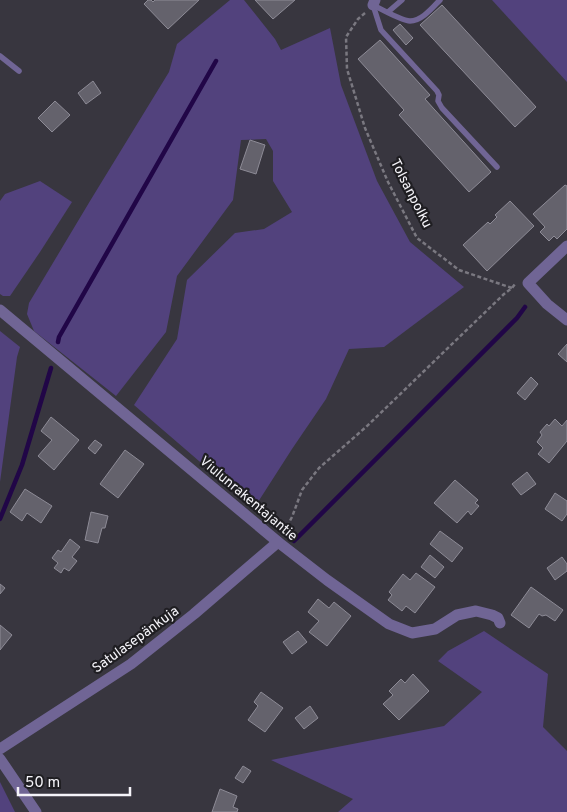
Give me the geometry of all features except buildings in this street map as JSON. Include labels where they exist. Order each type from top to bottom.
[{"type":"street","points":[[567,246],[528,283],[547,304],[567,320]]},
{"type":"street","name":"Viulunrakentajantie","points":[[0,310],[278,542],[389,624],[412,633],[435,629],[457,614],[476,611],[492,614],[498,618],[500,623]]},
{"type":"street","name":"Satulasepänkuja","points":[[0,749],[131,664],[194,614],[278,542]]},
{"type":"street","points":[[0,759],[36,812]]},
{"type":"lane","points":[[388,12],[402,0]]},
{"type":"lane","points":[[374,2],[388,12],[410,21],[420,17],[440,0]]},
{"type":"lane","points":[[374,2],[381,30],[437,91],[438,101],[442,108],[497,167]]},
{"type":"lane","points":[[0,56],[19,71]]},
{"type":"path","name":"Tolsanpolku","points":[[374,2],[358,19],[346,37],[347,69],[365,128],[388,182],[417,238],[459,270],[512,288]]},
{"type":"path","points":[[278,542],[292,516],[302,490],[320,468],[366,427],[504,294],[512,288],[528,283]]},
{"type":"shaded area","points":[[230,0],[244,0],[275,39],[281,50],[330,28],[341,85],[377,181],[410,242],[464,287],[384,347],[349,349],[326,399],[258,502],[221,480],[134,405],[177,339],[187,280],[235,233],[264,229],[292,212],[273,181],[273,151],[266,139],[241,140],[233,200],[177,276],[166,332],[116,396],[34,331],[27,314],[29,303],[169,72],[177,44]]},
{"type":"shaded area","points":[[492,0],[567,0],[567,82]]},
{"type":"shaded area","points":[[40,181],[72,202],[10,296],[3,296],[0,294],[0,201],[5,194]]},
{"type":"shaded area","points":[[0,331],[20,347],[17,357],[0,482]]},
{"type":"shaded area","points":[[484,631],[548,674],[543,727],[567,751],[567,812],[338,812],[353,799],[271,760],[444,726],[482,692],[438,661],[448,651]]},
{"type":"shaded area","points":[[0,782],[15,812],[0,812]]},
{"type":"waterway","points":[[58,342],[59,337],[216,61]]},
{"type":"waterway","points":[[294,541],[517,318],[525,307]]},
{"type":"waterway","points":[[0,519],[22,465],[51,368]]}]
